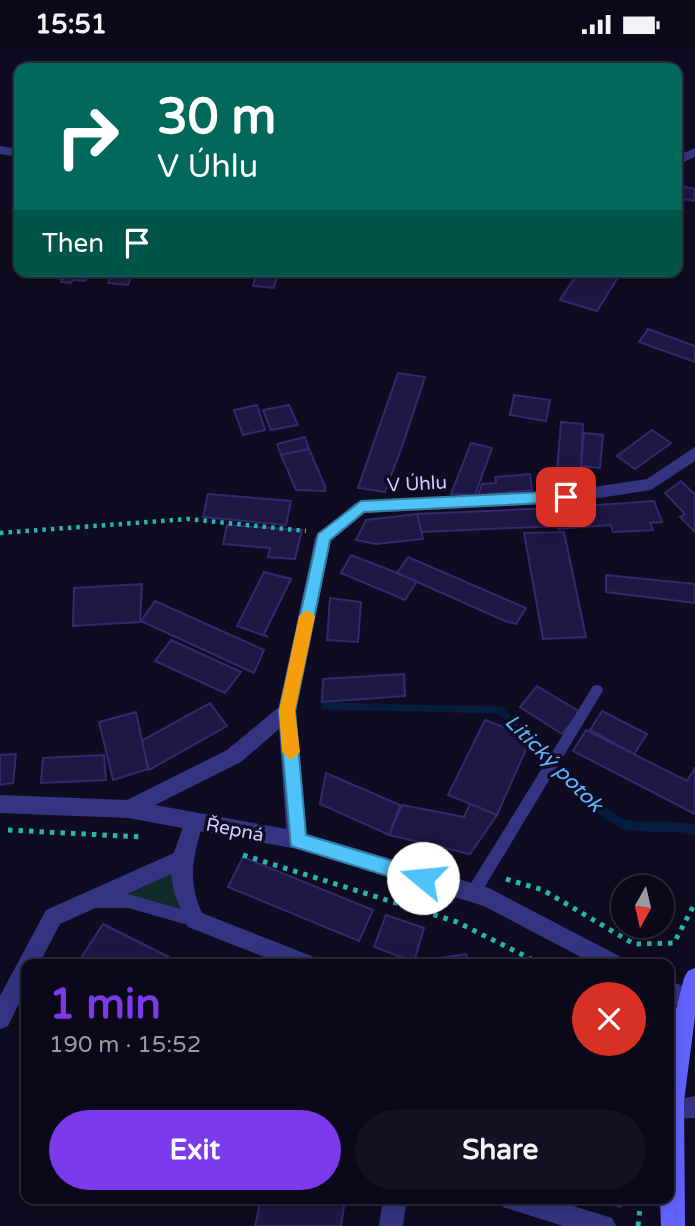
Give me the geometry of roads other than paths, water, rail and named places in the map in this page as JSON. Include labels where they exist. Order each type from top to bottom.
[{"type":"main road","points":[[673,1226],[684,1109],[680,1030],[684,989]]},
{"type":"street","name":"V Úhlu","points":[[287,711],[323,538],[361,507],[566,497],[651,484],[695,453]]},
{"type":"street","points":[[128,809],[234,756],[287,711]]},
{"type":"street","points":[[287,711],[297,840]]},
{"type":"street","name":"Řepná","points":[[0,804],[128,809],[297,840],[489,898],[605,959]]},
{"type":"street","points":[[194,821],[180,860],[181,891],[195,920],[294,959]]},
{"type":"street","points":[[31,959],[53,917],[180,860]]},
{"type":"street","points":[[0,1018],[21,978]]},
{"type":"street","points":[[391,1226],[394,1204]]},
{"type":"street","points":[[528,1204],[604,1226]]},
{"type":"lane","points":[[473,893],[597,689]]},
{"type":"lane","points":[[87,902],[128,901],[195,920]]},
{"type":"waterway","name":"Litický potok","points":[[325,706],[500,710],[523,733]]},
{"type":"waterway","name":"Litický potok","points":[[522,731],[587,797],[615,819],[634,826],[695,830]]}]
